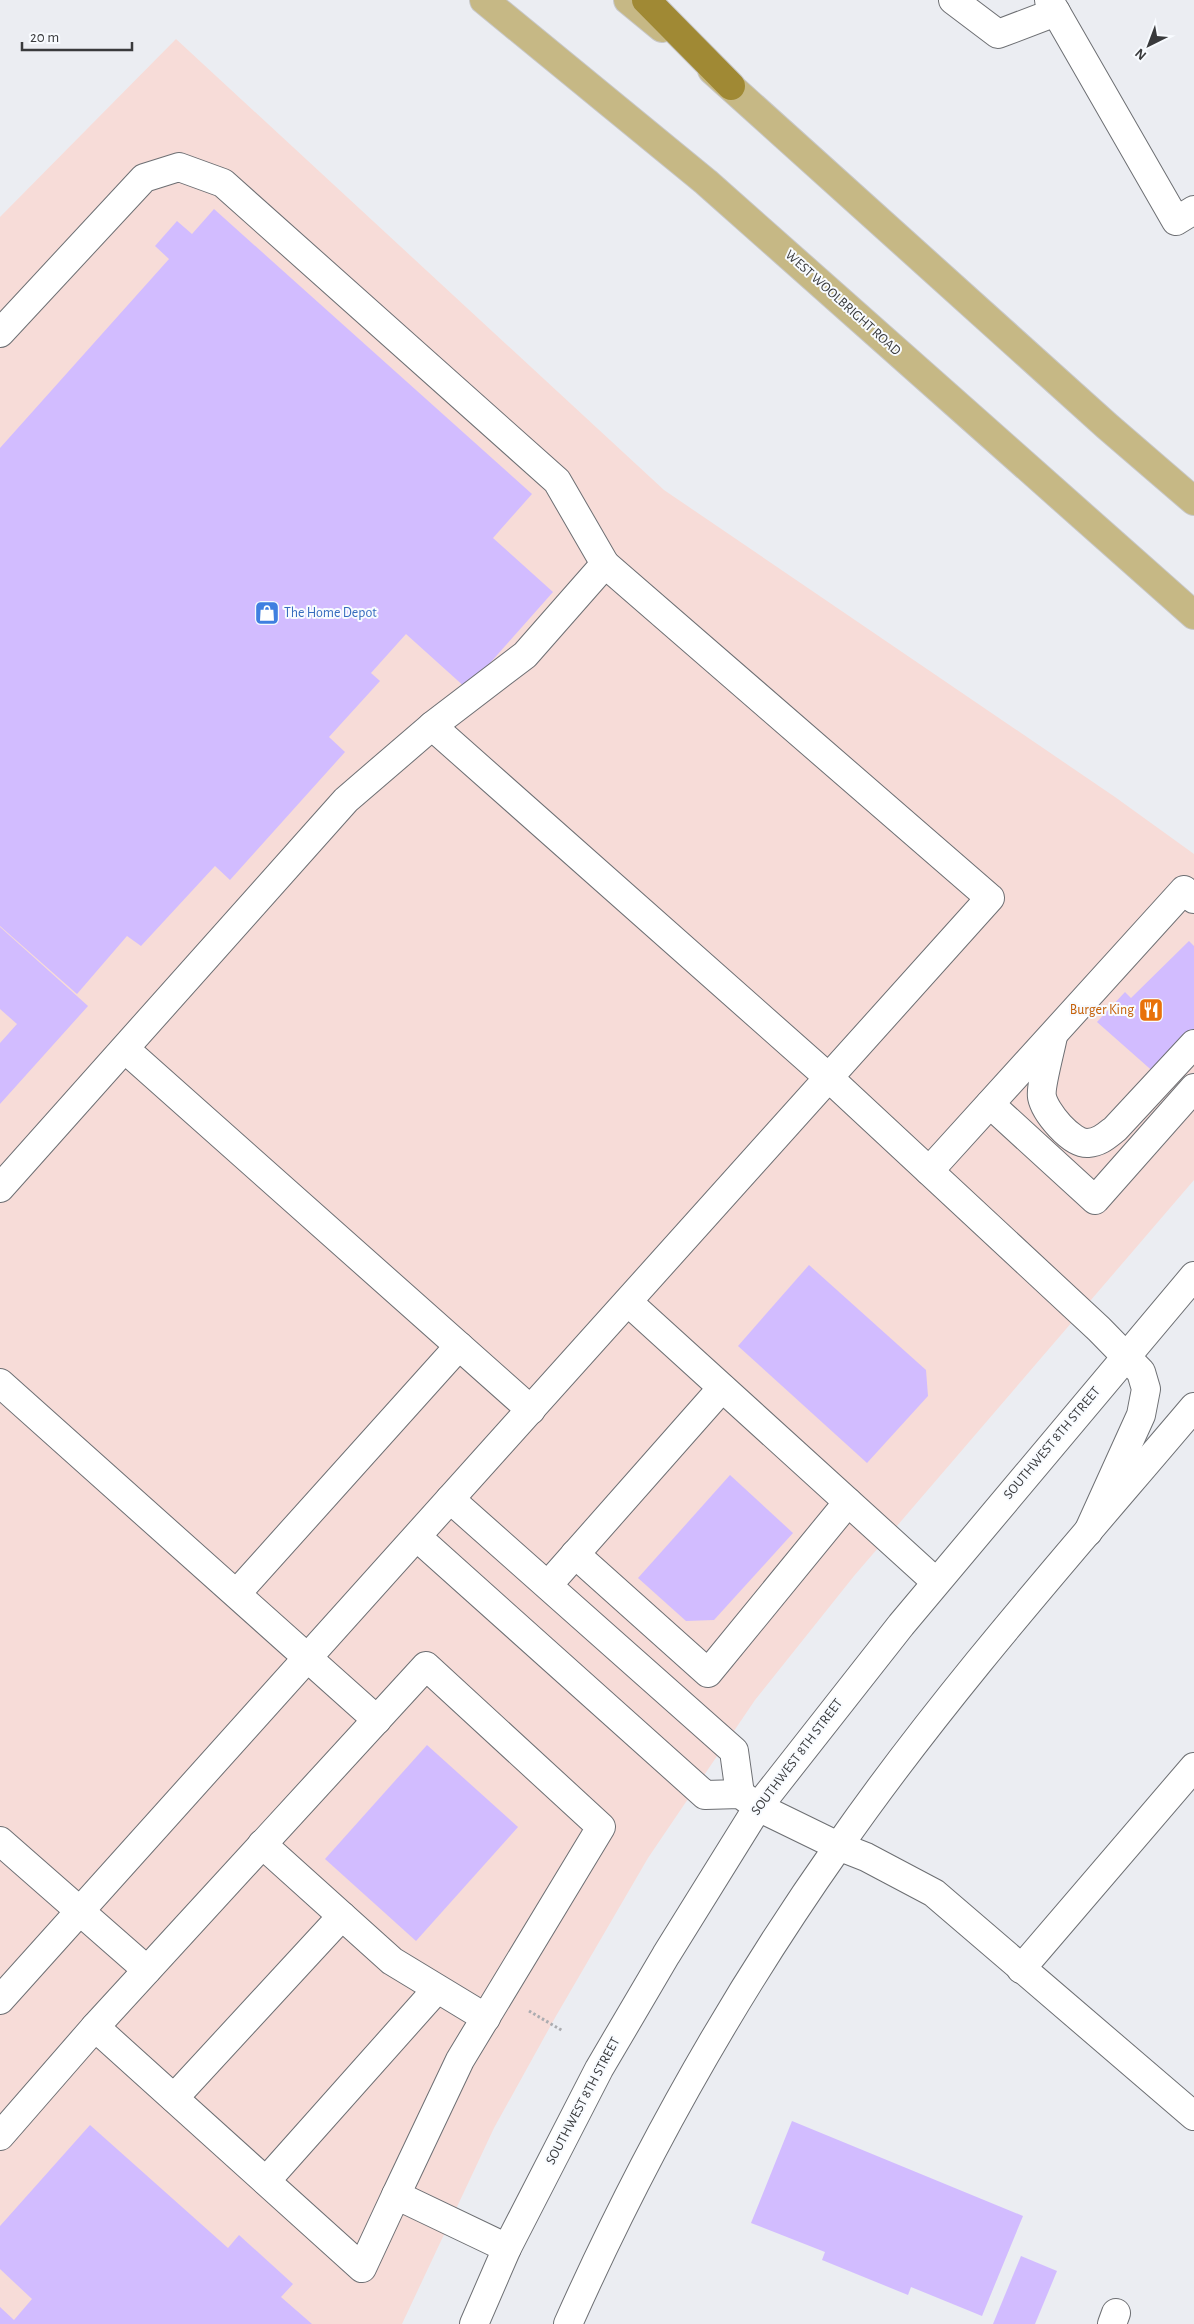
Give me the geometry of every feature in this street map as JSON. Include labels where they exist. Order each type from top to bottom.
[{"type":"highway","points":[[646,0],[731,86]]},
{"type":"main road","name":"WEST WOOLBRIGHT ROAD","points":[[484,0],[706,182],[1194,615]]},
{"type":"main road","points":[[628,0],[731,86],[1107,426],[1194,500]]},
{"type":"street","points":[[953,0],[998,34],[1052,6],[1176,221],[1194,210]]},
{"type":"street","points":[[0,333],[144,178],[178,166],[223,183],[557,481],[605,564],[990,898],[0,2000]]},
{"type":"street","points":[[0,1188],[346,800],[432,726],[525,655],[605,564]]},
{"type":"street","points":[[432,726],[828,1077],[1141,1372],[1146,1390],[1141,1415],[1088,1532]]},
{"type":"street","points":[[929,1171],[1184,890],[1194,899]]},
{"type":"street","points":[[1053,1035],[1041,1095],[1048,1113],[1060,1127],[1074,1138],[1086,1143],[1101,1140],[1115,1129],[1194,1044]]},
{"type":"street","points":[[124,1049],[530,1410]]},
{"type":"street","points":[[990,1104],[1095,1200],[1194,1088]]},
{"type":"street","name":"SOUTHWEST 8TH STREET","points":[[474,2324],[507,2248],[599,2069],[666,1955],[749,1801],[813,1734],[936,1582],[1194,1276]]},
{"type":"street","points":[[628,1302],[936,1582]]},
{"type":"street","points":[[237,1593],[459,1346]]},
{"type":"street","points":[[0,1383],[309,1657],[377,1720]]},
{"type":"street","points":[[548,1585],[722,1388]]},
{"type":"street","points":[[568,2324],[632,2190],[729,2014],[838,1846],[959,1686],[1194,1407]]},
{"type":"street","points":[[450,1499],[734,1751],[749,1801]]},
{"type":"street","points":[[575,1554],[708,1673],[848,1502]]},
{"type":"street","points":[[417,1537],[705,1795],[749,1801],[838,1846],[866,1857],[934,1893],[1194,2116]]},
{"type":"street","points":[[0,2136],[95,2027],[426,1666],[601,1827],[460,2060],[362,2268],[95,2027]]},
{"type":"street","points":[[1022,1969],[1194,1767]]},
{"type":"street","points":[[0,1841],[147,1970]]},
{"type":"street","points":[[262,1844],[392,1961],[486,2018]]},
{"type":"street","points":[[174,2098],[342,1916]]},
{"type":"street","points":[[266,2181],[437,1988]]},
{"type":"street","points":[[396,2195],[507,2248]]},
{"type":"path","points":[[522,2008],[563,2031]]},
{"type":"shaded area","points":[[176,39],[664,490],[1115,797],[1194,854],[1194,1180],[854,1576],[755,1700],[648,1858],[556,2016],[494,2128],[402,2324],[0,2324],[0,217]]},
{"type":"building","name":"The Home Depot","points":[[214,209],[532,494],[493,538],[553,592],[467,689],[406,634],[371,673],[380,681],[329,737],[345,752],[230,880],[215,866],[141,946],[127,936],[77,994],[0,926],[0,448],[169,259],[155,246],[177,221],[192,234]]},
{"type":"building","points":[[0,927],[88,1006],[0,1104],[0,1043],[17,1024],[0,1009]]},
{"type":"building","name":"Burger King","points":[[1189,941],[1194,946],[1194,1034],[1157,1075],[1097,1022],[1125,992],[1131,998]]},
{"type":"building","points":[[809,1265],[926,1370],[928,1396],[867,1463],[738,1346]]},
{"type":"building","points":[[730,1475],[793,1533],[714,1620],[686,1621],[638,1578]]},
{"type":"building","points":[[427,1745],[518,1827],[416,1941],[325,1859]]},
{"type":"building","points":[[792,2121],[1023,2216],[982,2316],[911,2287],[908,2295],[822,2260],[825,2252],[751,2223]]},
{"type":"building","points":[[90,2125],[228,2248],[239,2235],[293,2284],[281,2297],[312,2324],[0,2324],[0,2307],[14,2320],[32,2299],[0,2269],[0,2226]]},
{"type":"building","points":[[1021,2256],[1057,2271],[1035,2324],[993,2324]]},
{"type":"place","name":"The Home Depot","points":[[267,613]]},
{"type":"place","name":"Burger King","points":[[1151,1010]]}]
